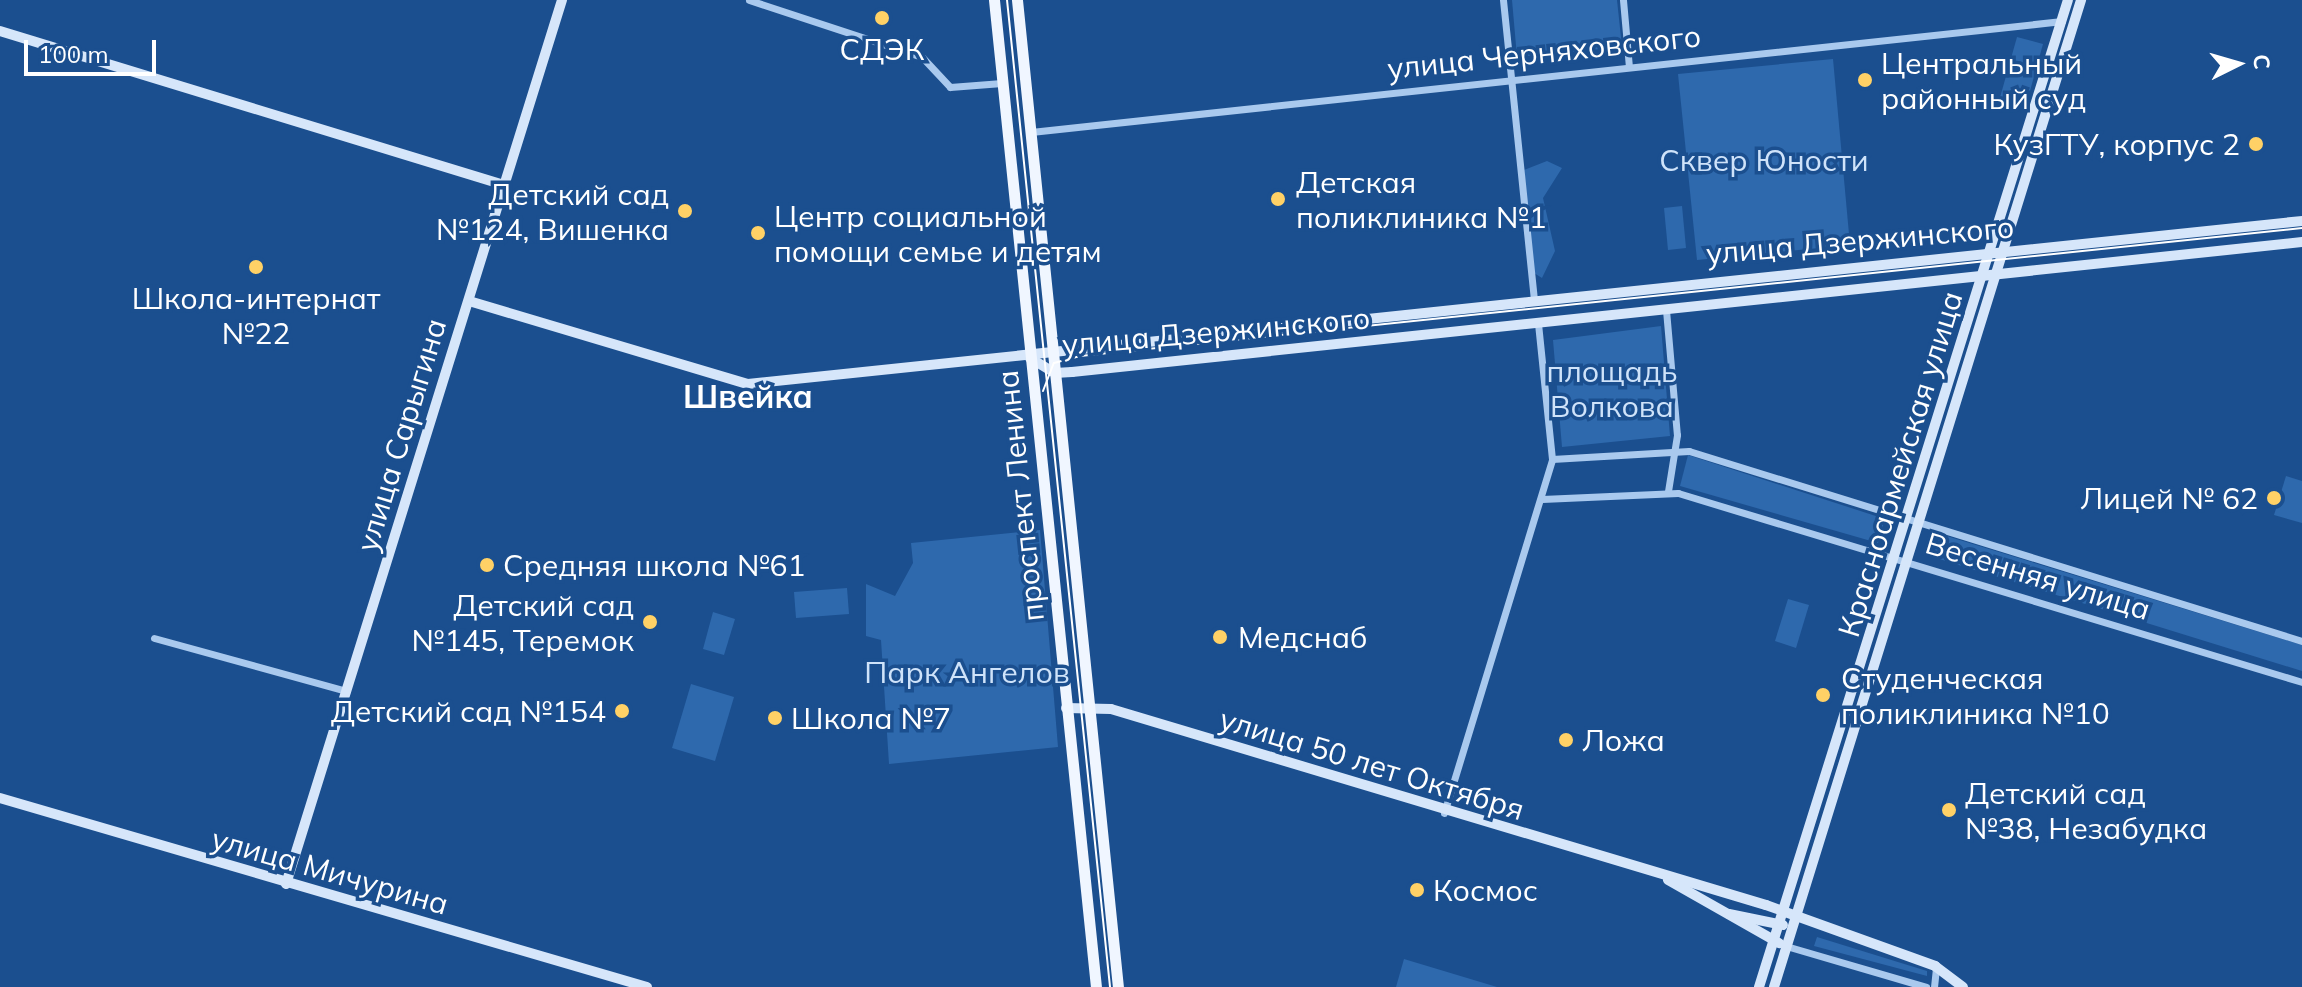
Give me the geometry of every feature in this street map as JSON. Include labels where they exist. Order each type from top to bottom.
[{"type":"main road","name":"проспект Ленина","points":[[994,0],[1096,987]]},
{"type":"main road","name":"проспект Ленина","points":[[1017,0],[1118,987]]},
{"type":"street","name":"улица Сарыгина","points":[[286,884],[562,0]]},
{"type":"street","points":[[749,0],[922,57],[950,87],[1002,83]]},
{"type":"street","points":[[1503,0],[1534,299]]},
{"type":"street","points":[[1623,0],[1629,67]]},
{"type":"street","name":"Красноармейская улица","points":[[1759,987],[2068,0]]},
{"type":"street","name":"Красноармейская улица","points":[[1774,987],[1910,561],[2081,0]]},
{"type":"street","name":"улица Черняховского","points":[[1031,132],[2062,21]]},
{"type":"street","points":[[0,31],[504,185]]},
{"type":"street","name":"улица Дзержинского","points":[[1030,358],[1053,349],[2302,221]]},
{"type":"street","name":"улица Дзержинского","points":[[1030,358],[1055,373],[2302,242]]},
{"type":"street","points":[[469,301],[737,384],[1030,358]]},
{"type":"street","points":[[1666,310],[1676,448],[1668,491]]},
{"type":"street","points":[[1444,813],[1552,459],[1538,323]]},
{"type":"street","name":"Весенняя улица","points":[[1552,459],[1676,448],[2302,641]]},
{"type":"street","name":"Весенняя улица","points":[[1542,499],[1668,491],[1910,561],[2302,682]]},
{"type":"street","points":[[154,638],[347,691]]},
{"type":"street","name":"улица 50 лет Октября","points":[[1066,708],[1089,708],[1782,912],[1935,966],[1963,987]]},
{"type":"street","name":"улица Мичурина","points":[[0,798],[647,987]]},
{"type":"street","name":"улица 50 лет Октября","points":[[1663,877],[1773,941],[1926,987]]},
{"type":"street","points":[[1713,907],[1777,926],[1795,918]]},
{"type":"street","points":[[1934,987],[1935,966]]},
{"type":"street","name":"улица 50 лет Октября","points":[[1900,981],[1912,987]]},
{"type":"green space","points":[[1512,0],[1617,0],[1622,47],[1517,57]]},
{"type":"green space","points":[[2017,37],[2043,44],[2025,109],[1999,101]]},
{"type":"green space","name":"Сквер Юности","points":[[1833,59],[1850,245],[1697,260],[1678,74]]},
{"type":"green space","points":[[1547,161],[1562,168],[1543,198],[1555,251],[1542,278],[1534,273],[1524,170]]},
{"type":"green space","points":[[1682,206],[1686,248],[1668,250],[1664,208]]},
{"type":"green space","name":"площадь Волкова","points":[[1661,326],[1670,436],[1562,447],[1553,340]]},
{"type":"green space","points":[[1688,455],[1885,519],[1878,543],[1680,486]]},
{"type":"green space","points":[[2286,476],[2302,481],[2302,523],[2274,515]]},
{"type":"green space","name":"Парк Ангелов","points":[[1040,530],[1058,747],[889,764],[881,640],[866,636],[866,584],[895,596],[913,563],[911,543]]},
{"type":"green space","points":[[1940,534],[2302,645],[2302,671],[1933,557]]},
{"type":"green space","points":[[847,588],[849,614],[796,618],[794,592]]},
{"type":"green space","points":[[1788,599],[1809,605],[1796,648],[1775,641]]},
{"type":"green space","points":[[713,612],[735,619],[724,655],[703,649]]},
{"type":"green space","points":[[691,684],[734,697],[715,761],[672,748]]},
{"type":"green space","points":[[1817,937],[1927,971],[1927,976],[1814,946]]},
{"type":"green space","points":[[1404,959],[1497,987],[1396,987]]},
{"type":"tram line","points":[[1007,0],[1110,987]]},
{"type":"tram line","points":[[1043,391],[1054,363],[1080,356],[2302,228]]},
{"type":"place","name":"СДЭК","points":[[882,18]]},
{"type":"place","name":"Центральный районный суд","points":[[1865,80]]},
{"type":"place","name":"КузГТУ, корпус 2","points":[[2256,144]]},
{"type":"place","name":"Детская поликлиника №1","points":[[1278,199]]},
{"type":"place","name":"Детский сад №124, Вишенка","points":[[685,211]]},
{"type":"place","name":"Центр социальной помощи семье и детям","points":[[758,233]]},
{"type":"place","name":"Школа-интернат №22","points":[[256,267]]},
{"type":"place","name":"Лицей № 62","points":[[2274,498]]},
{"type":"place","name":"Средняя школа №61","points":[[487,565]]},
{"type":"place","name":"Детский сад №145, Теремок","points":[[650,622]]},
{"type":"place","name":"Медснаб","points":[[1220,637]]},
{"type":"place","name":"Студенческая поликлиника №10","points":[[1823,695]]},
{"type":"place","name":"Детский сад №154","points":[[622,711]]},
{"type":"place","name":"Школа №7","points":[[775,718]]},
{"type":"place","name":"Ложа","points":[[1566,740]]},
{"type":"place","name":"Детский сад №38, Незабудка","points":[[1949,810]]},
{"type":"place","name":"Космос","points":[[1417,890]]},
{"type":"district","name":"Швейка","points":[[748,396]]}]
